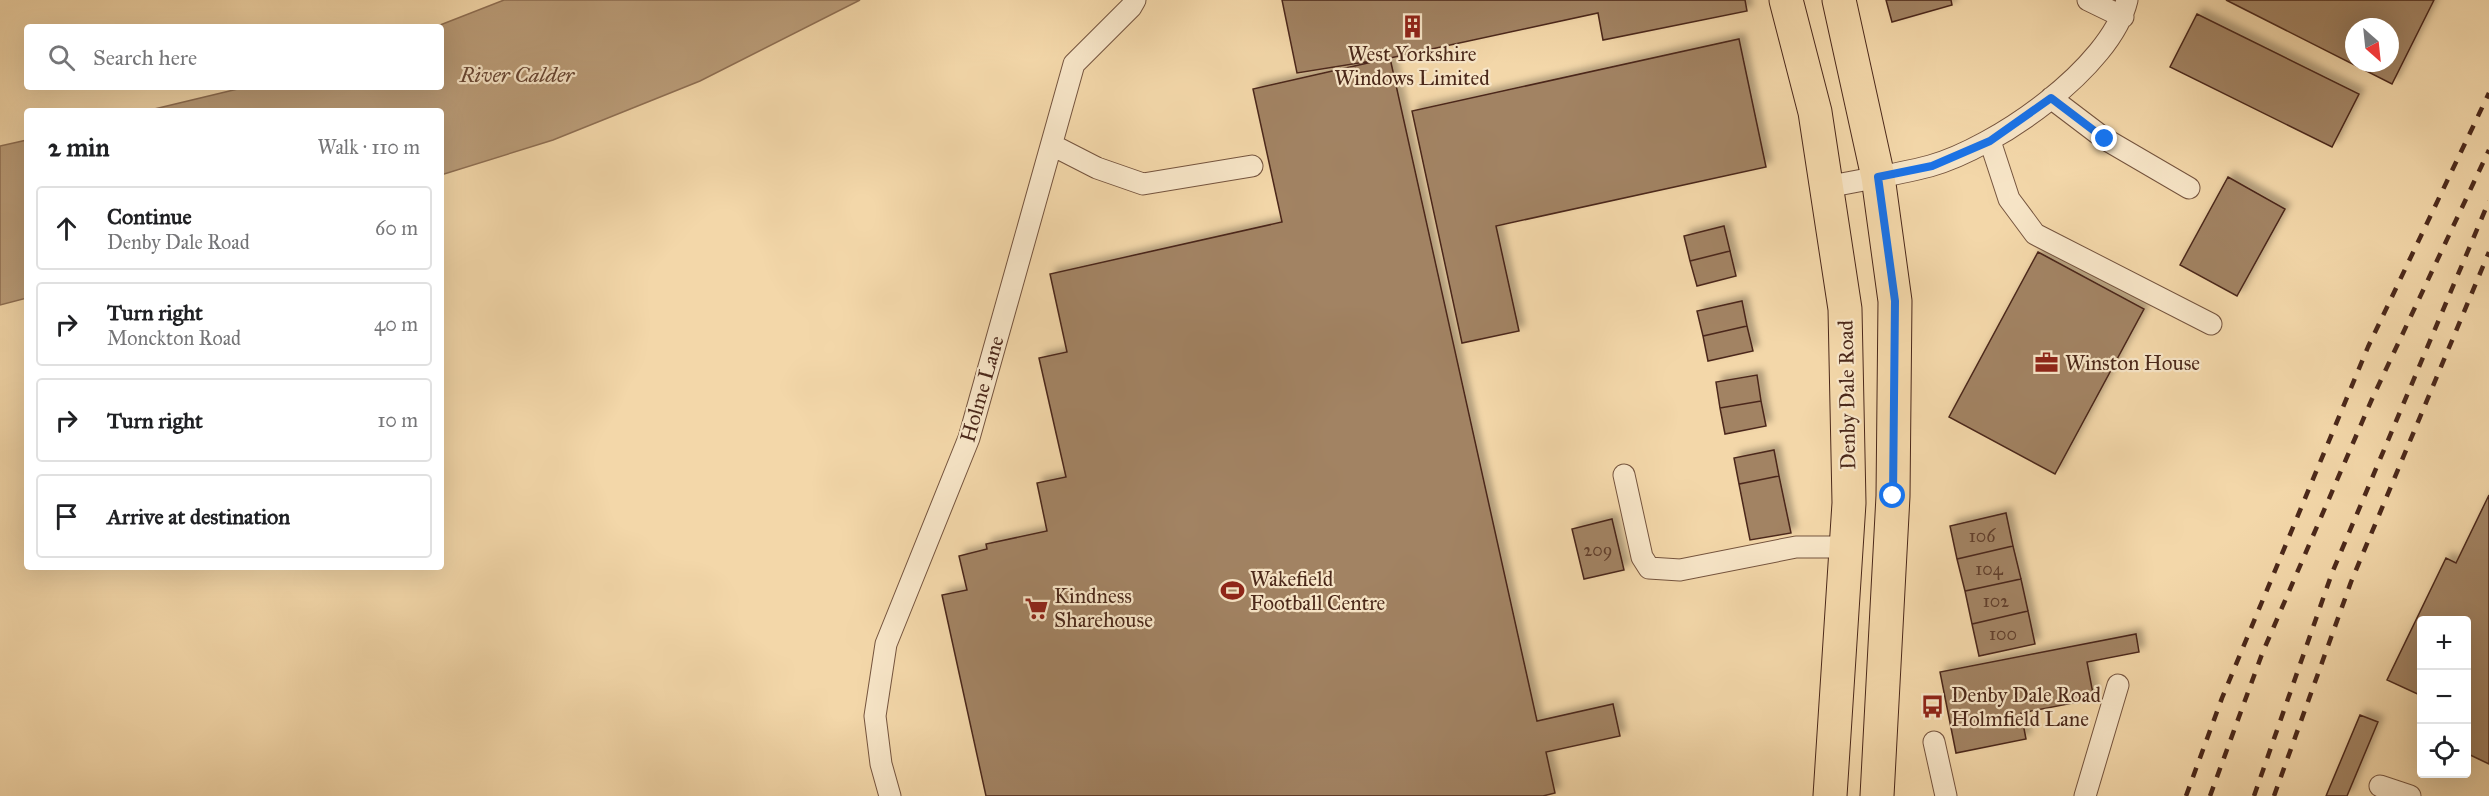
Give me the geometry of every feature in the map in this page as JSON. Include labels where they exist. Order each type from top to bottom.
[{"type":"main road","name":"Denby Dale Road","points":[[1786,0],[1815,112],[1845,309],[1849,503],[1830,796]]},
{"type":"main road","points":[[1839,0],[1878,177],[1895,301],[1893,496],[1877,796]]},
{"type":"lane","name":"Holme Lane","points":[[890,796],[881,764],[875,716],[886,644],[969,438],[1074,64],[1131,7],[1135,0]]},
{"type":"lane","points":[[1826,186],[1932,166],[1990,141],[2051,98],[2085,69],[2125,8],[2088,0]]},
{"type":"lane","points":[[2051,98],[2105,139],[2189,188]]},
{"type":"lane","points":[[1990,141],[2010,199],[2035,234],[2211,324]]},
{"type":"lane","points":[[1052,145],[1097,168],[1143,184],[1252,166]]},
{"type":"lane","points":[[1624,475],[1642,557],[1649,568],[1680,570],[1796,547],[1847,547]]},
{"type":"lane","points":[[2085,796],[2118,685]]},
{"type":"lane","points":[[1934,742],[1946,796]]},
{"type":"lane","points":[[2380,786],[2410,796]]},
{"type":"water","name":"River Calder","points":[[504,0],[860,0],[700,81],[553,140],[444,174],[444,108],[158,108],[234,90],[444,90],[443,24]]},
{"type":"water","points":[[24,141],[24,299],[0,305],[0,146]]},
{"type":"building","name":"West Yorkshire Windows Limited","points":[[1282,0],[1745,0],[1747,11],[1603,40],[1598,13],[1390,58],[1297,73]]},
{"type":"building","points":[[1886,0],[1951,0],[1952,5],[1892,22]]},
{"type":"building","points":[[2226,0],[2434,0],[2399,70],[2399,18],[2345,18],[2345,60]]},
{"type":"building","points":[[2197,14],[2359,94],[2332,147],[2170,67]]},
{"type":"building","points":[[1739,39],[1766,167],[1496,226],[1519,331],[1462,343],[1412,111]]},
{"type":"building","points":[[1390,58],[1537,721],[1613,704],[1620,736],[1546,752],[1555,793],[1543,796],[986,796],[942,595],[967,590],[959,556],[987,549],[986,544],[1047,531],[1037,483],[1066,477],[1039,358],[1067,352],[1050,274],[1282,222],[1253,89]]},
{"type":"building","points":[[2368,72],[2398,72],[2392,84]]},
{"type":"building","points":[[2228,177],[2285,209],[2237,296],[2180,265]]},
{"type":"building","points":[[1724,226],[1730,251],[1690,261],[1684,236]]},
{"type":"building","points":[[1730,251],[1736,276],[1697,286],[1690,261]]},
{"type":"building","name":"Winston House","points":[[2038,252],[2144,309],[2055,474],[1949,417]]},
{"type":"building","points":[[1742,301],[1747,326],[1703,336],[1697,311]]},
{"type":"building","points":[[1747,326],[1753,351],[1708,361],[1703,336]]},
{"type":"building","points":[[1757,375],[1761,401],[1720,408],[1716,382]]},
{"type":"building","points":[[1761,401],[1766,426],[1725,434],[1720,408]]},
{"type":"building","points":[[1774,450],[1779,476],[1739,484],[1734,458]]},
{"type":"building","points":[[1779,476],[1791,533],[1750,540],[1739,484]]},
{"type":"building","points":[[2489,495],[2489,764],[2471,755],[2471,616],[2418,616],[2446,558],[2456,563]]},
{"type":"building","points":[[2006,513],[2013,546],[1957,559],[1950,526]]},
{"type":"building","points":[[1612,519],[1624,570],[1584,579],[1572,529]]},
{"type":"building","points":[[2013,546],[2021,579],[1965,591],[1957,559]]},
{"type":"building","points":[[2021,579],[2028,611],[1972,624],[1965,591]]},
{"type":"building","points":[[2028,611],[2035,644],[1979,656],[1972,624]]},
{"type":"building","points":[[2417,618],[2417,694],[2387,680]]},
{"type":"building","points":[[2136,634],[2139,652],[2087,662],[2094,699],[2021,713],[2026,739],[1956,753],[1940,672]]},
{"type":"building","points":[[2360,715],[2378,722],[2347,796],[2326,796]]},
{"type":"railway","points":[[2186,796],[2222,698],[2368,347],[2489,93]]},
{"type":"railway","points":[[2210,796],[2262,654],[2372,399],[2489,150]]},
{"type":"railway","points":[[2254,796],[2332,573],[2489,201]]},
{"type":"railway","points":[[2274,796],[2351,582],[2489,252]]},
{"type":"place","name":"West Yorkshire Windows Limited","points":[[1412,26]]},
{"type":"place","name":"Winston House","points":[[2047,363]]},
{"type":"place","name":"Wakefield Football Centre","points":[[1232,591]]},
{"type":"place","name":"Kindness Sharehouse","points":[[1036,608]]},
{"type":"place","name":"Denby Dale Road Holmfield Lane","points":[[1933,707]]},
{"type":"route","points":[[1893,496],[1895,301],[1878,177],[1932,166],[1990,141],[2051,98],[2105,139]]}]
